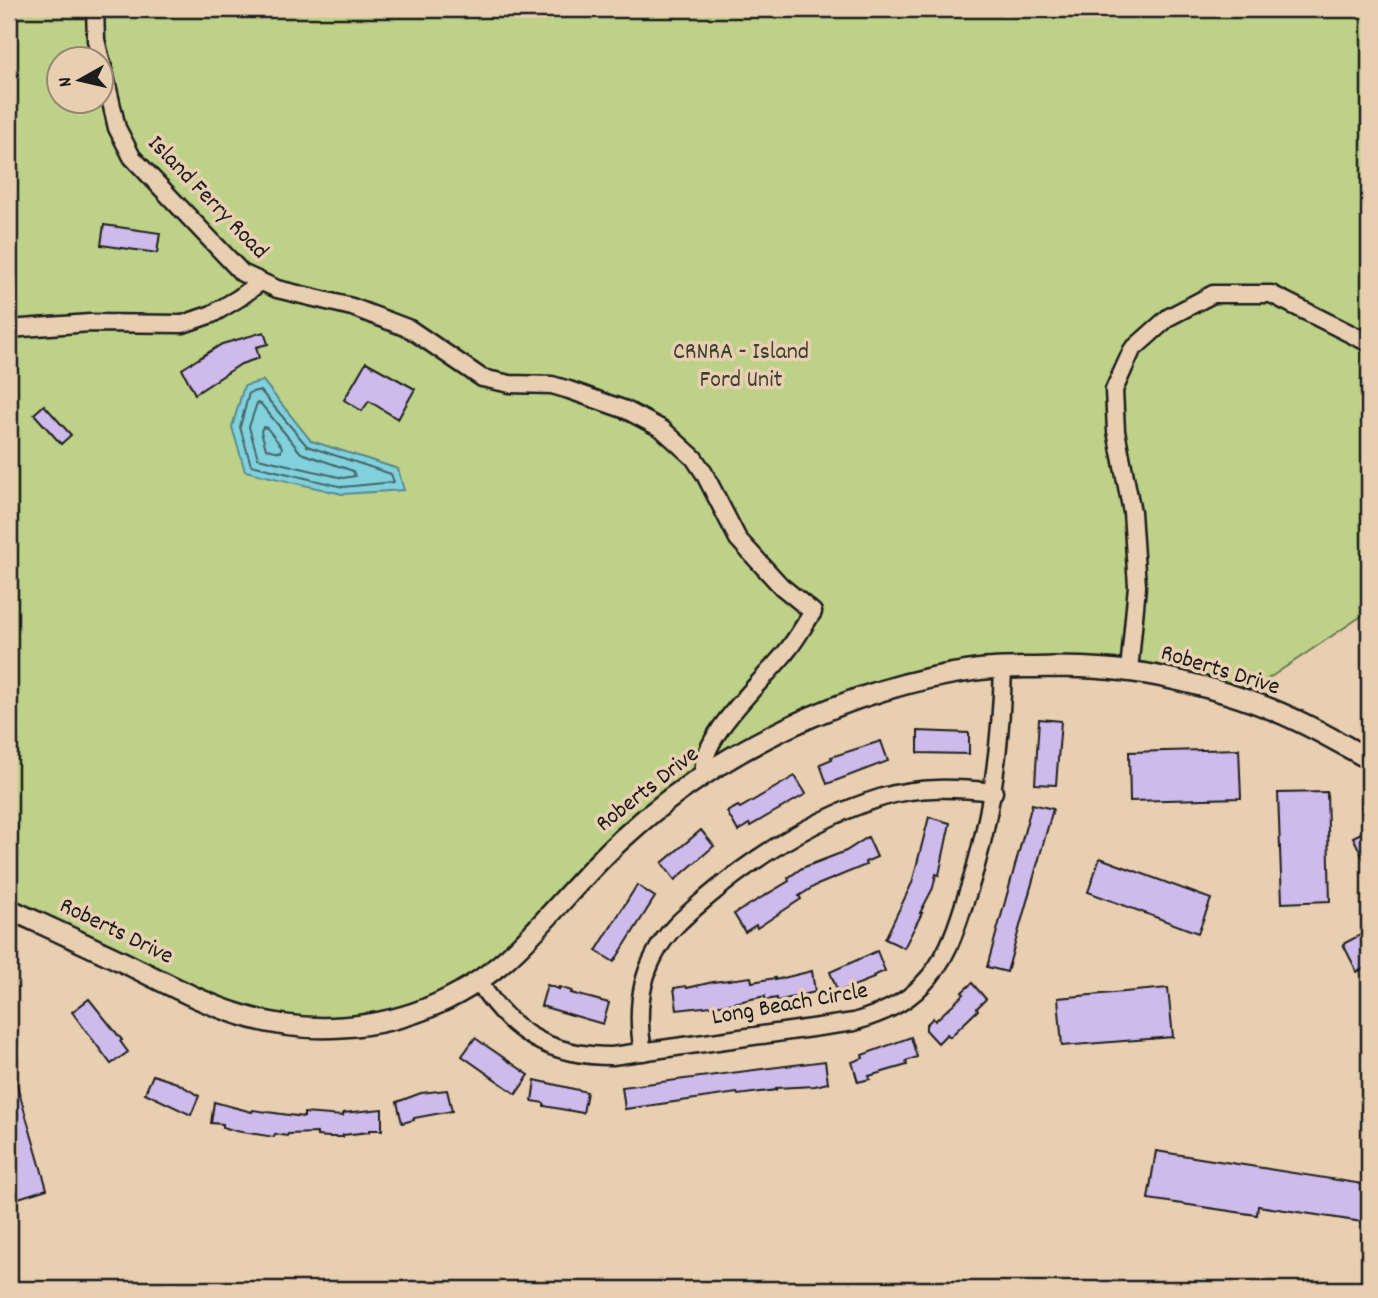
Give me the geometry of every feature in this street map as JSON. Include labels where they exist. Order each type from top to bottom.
[{"type":"street","name":"Island Ferry Road","points":[[95,9],[97,46]]},
{"type":"street","name":"Island Ferry Road","points":[[114,116],[117,128],[132,157],[230,262],[259,282],[352,307],[410,329],[482,378],[510,384],[552,385],[626,410],[662,429],[694,458],[738,539],[781,586],[813,612],[787,651],[714,735],[705,757],[704,775]]},
{"type":"street","name":"Island Ferry Road","points":[[9,329],[90,323],[183,324],[212,314],[259,282]]},
{"type":"street","points":[[1129,671],[1137,586],[1132,512],[1116,431],[1114,390],[1132,350],[1168,317],[1213,294],[1271,294],[1369,343]]},
{"type":"street","name":"Roberts Drive","points":[[9,908],[206,1004],[242,1016],[285,1025],[339,1028],[394,1021],[438,1005],[479,982],[517,950],[582,878],[623,838],[658,808],[704,775],[775,733],[850,702],[928,679],[1003,668],[1076,667],[1159,676],[1235,697],[1300,722],[1369,759]]},
{"type":"street","name":"Long Beach Circle","points":[[479,982],[508,1020],[526,1034],[547,1046],[591,1056],[643,1052],[854,1022],[883,1013],[907,999],[934,972],[952,942],[977,868],[994,792],[1001,731],[1003,668]]},
{"type":"street","points":[[643,1052],[639,1028],[640,1002],[645,976],[654,954],[678,921],[735,874],[806,830],[883,797],[938,788],[994,792]]},
{"type":"green space","name":"CRNRA - Island Ford Unit","points":[[9,9],[1369,9],[1369,611],[1241,697],[1046,665],[926,681],[783,731],[675,795],[467,990],[366,1024],[273,1026],[9,909]],"holes":[[[263,381],[311,441],[398,469],[245,471]]]},
{"type":"water","points":[[263,381],[311,441],[398,469],[404,490],[342,494],[245,471],[232,427],[244,386]]},
{"type":"building","points":[[104,225],[160,233],[157,253],[101,245]]},
{"type":"building","points":[[264,332],[268,344],[256,347],[259,358],[241,364],[195,394],[182,369],[222,344]]},
{"type":"building","points":[[366,362],[415,389],[398,419],[369,401],[362,411],[344,400]]},
{"type":"building","points":[[44,405],[71,435],[61,444],[34,414]]},
{"type":"building","points":[[1039,719],[1061,721],[1056,785],[1035,784]]},
{"type":"building","points":[[918,731],[969,733],[969,754],[918,753]]},
{"type":"building","points":[[881,741],[888,761],[827,784],[820,764],[832,759],[831,757]]},
{"type":"building","points":[[1239,749],[1241,798],[1130,801],[1129,752]]},
{"type":"building","points":[[795,776],[806,794],[738,831],[727,812],[738,806],[740,808]]},
{"type":"building","points":[[1327,792],[1330,901],[1282,903],[1278,793]]},
{"type":"building","points":[[1032,804],[1053,809],[1007,972],[987,967]]},
{"type":"building","points":[[929,817],[950,823],[939,875],[936,874],[933,888],[904,948],[885,939],[912,883]]},
{"type":"building","points":[[1369,829],[1369,870],[1353,837]]},
{"type":"building","points":[[701,830],[714,846],[675,880],[662,863]]},
{"type":"building","points":[[868,837],[877,857],[865,862],[866,865],[815,886],[799,896],[801,899],[757,928],[756,925],[745,932],[734,914],[789,881],[788,878],[802,868],[846,851]]},
{"type":"building","points":[[1100,858],[1211,899],[1198,933],[1088,892]]},
{"type":"building","points":[[637,885],[655,897],[614,962],[596,951]]},
{"type":"building","points":[[1362,934],[1369,949],[1369,966],[1357,972],[1343,944]]},
{"type":"building","points":[[877,951],[885,971],[838,992],[830,972]]},
{"type":"building","points":[[812,971],[815,992],[777,1001],[777,998],[765,1000],[765,996],[729,1004],[677,1010],[674,988],[751,977],[752,982],[775,980]]},
{"type":"building","points":[[972,983],[986,999],[950,1037],[947,1034],[938,1043],[926,1030],[926,1025],[933,1018],[935,1021]]},
{"type":"building","points":[[547,985],[609,1003],[603,1024],[541,1006]]},
{"type":"building","points":[[1168,988],[1173,1037],[1062,1046],[1058,998]]},
{"type":"building","points":[[89,999],[122,1040],[120,1041],[128,1052],[111,1064],[72,1012]]},
{"type":"building","points":[[911,1037],[917,1057],[906,1061],[907,1065],[858,1082],[852,1062],[863,1058],[862,1055]]},
{"type":"building","points":[[475,1038],[529,1075],[516,1094],[462,1056]]},
{"type":"building","points":[[825,1061],[828,1083],[625,1109],[622,1087]]},
{"type":"building","points":[[12,1068],[47,1189],[9,1201],[9,1069]]},
{"type":"building","points":[[153,1075],[177,1083],[199,1096],[191,1115],[145,1093]]},
{"type":"building","points":[[535,1080],[587,1092],[583,1113],[544,1106],[544,1103],[532,1101]]},
{"type":"building","points":[[447,1090],[452,1111],[402,1123],[397,1102],[421,1093]]},
{"type":"building","points":[[214,1102],[252,1112],[304,1117],[304,1113],[343,1116],[343,1113],[382,1109],[382,1130],[369,1130],[343,1137],[317,1136],[317,1133],[287,1136],[275,1134],[274,1137],[236,1131],[223,1127],[223,1124],[211,1123]]},
{"type":"building","points":[[1156,1151],[1369,1185],[1369,1223],[1258,1206],[1257,1215],[1148,1199]]}]
